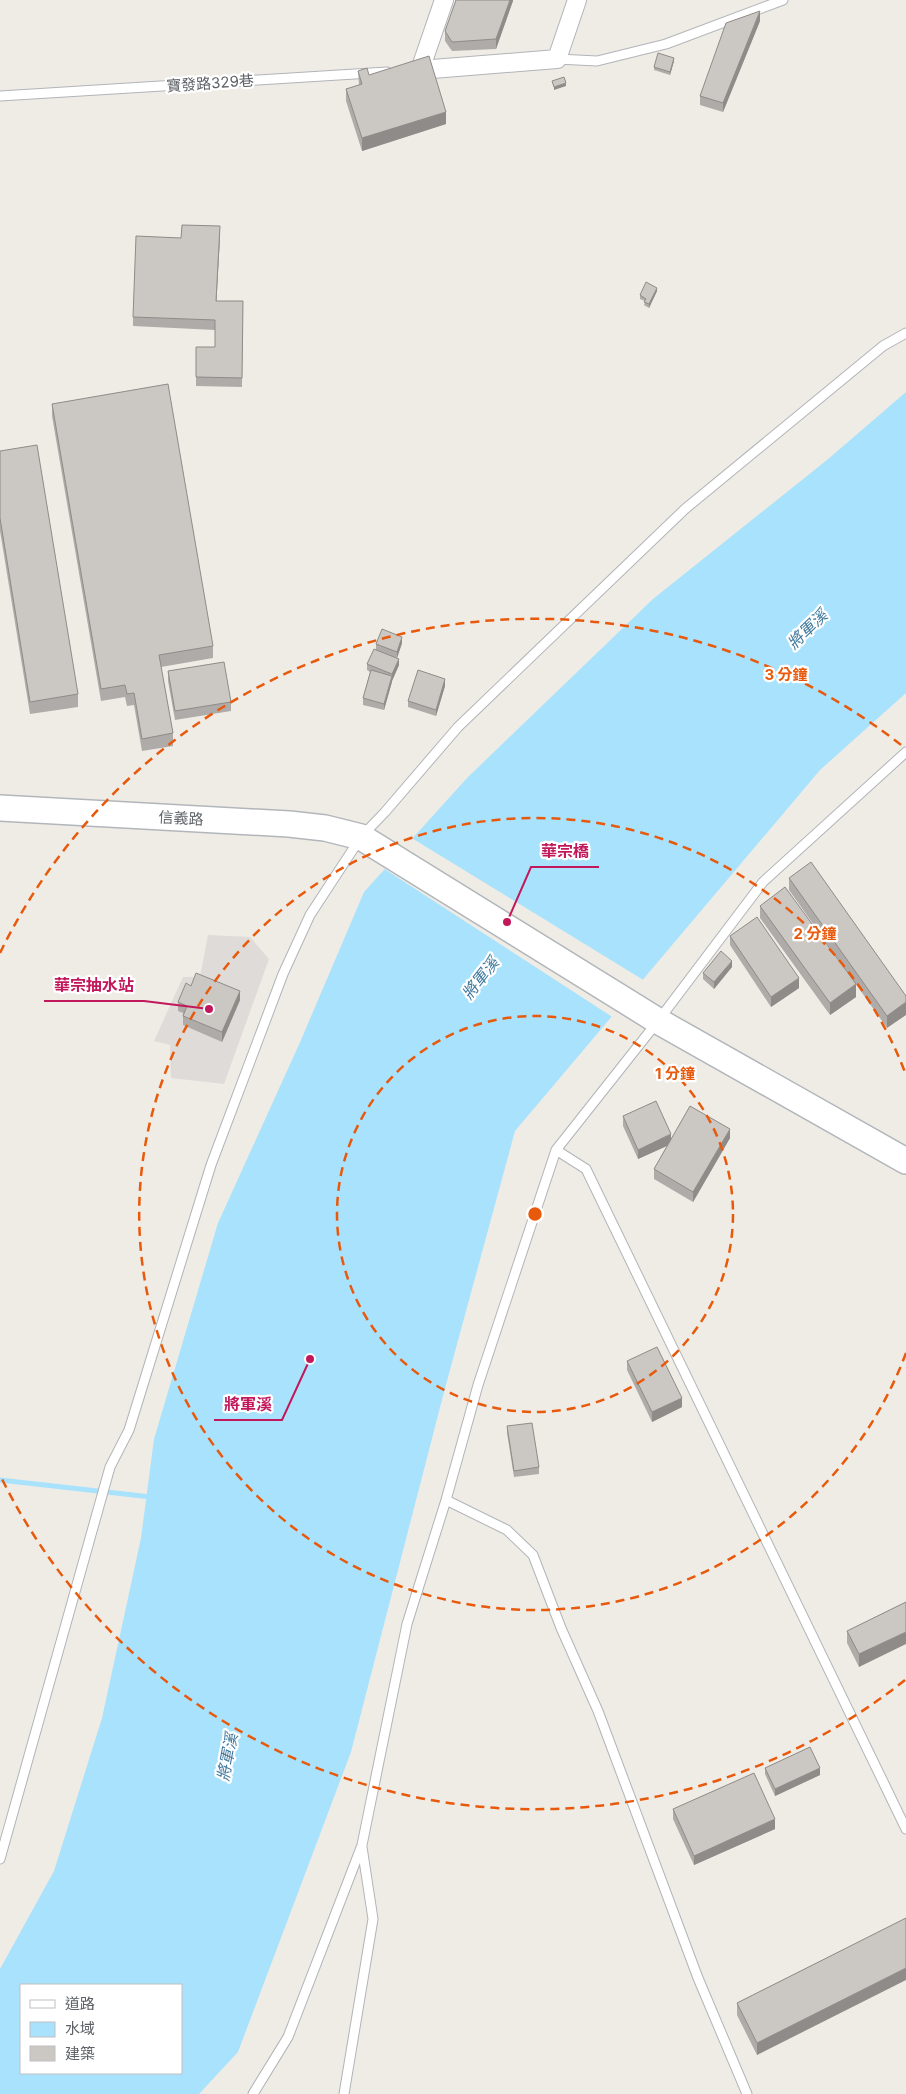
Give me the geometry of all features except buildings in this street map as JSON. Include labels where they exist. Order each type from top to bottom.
[{"type":"street","points":[[444,0],[415,70],[556,58],[577,0]]},
{"type":"street","name":"信義路","points":[[0,808],[289,824],[325,828],[361,837],[658,1021],[906,1161]]},
{"type":"lane","points":[[556,58],[597,61],[666,44],[783,0]]},
{"type":"lane","name":"寶發路329巷","points":[[0,96],[400,71]]},
{"type":"lane","points":[[0,1858],[110,1467],[129,1430],[210,1165],[283,974],[310,915],[361,837],[386,812],[458,727],[685,509],[883,346],[906,333]]},
{"type":"lane","points":[[253,2094],[288,2037],[362,1846],[407,1624],[446,1500],[478,1385],[556,1150],[658,1021],[763,882],[906,752]]},
{"type":"lane","points":[[556,1150],[586,1169],[906,1829]]},
{"type":"lane","points":[[446,1500],[507,1530],[533,1555],[561,1628],[598,1711],[698,1978],[747,2094]]},
{"type":"lane","points":[[344,2094],[373,1919],[362,1846]]},
{"type":"shaded area","points":[[208,935],[250,937],[269,959],[224,1084],[171,1078],[170,1045],[154,1041],[183,977],[200,977]]},
{"type":"water","points":[[906,392],[906,693],[820,770],[515,1131],[444,1392],[351,1752],[238,2052],[199,2094],[0,2094],[0,1969],[54,1871],[102,1718],[141,1538],[154,1439],[218,1223],[301,1040],[364,892],[467,778],[653,599],[827,460]]},
{"type":"pier","points":[[410,837],[645,981],[614,1018],[383,868]]},
{"type":"waterway","points":[[0,1480],[151,1497]]},
{"type":"place","name":"華宗橋","points":[[507,922]]},
{"type":"place","name":"華宗抽水站","points":[[209,1009]]},
{"type":"place","name":"將軍溪","points":[[310,1359]]}]
